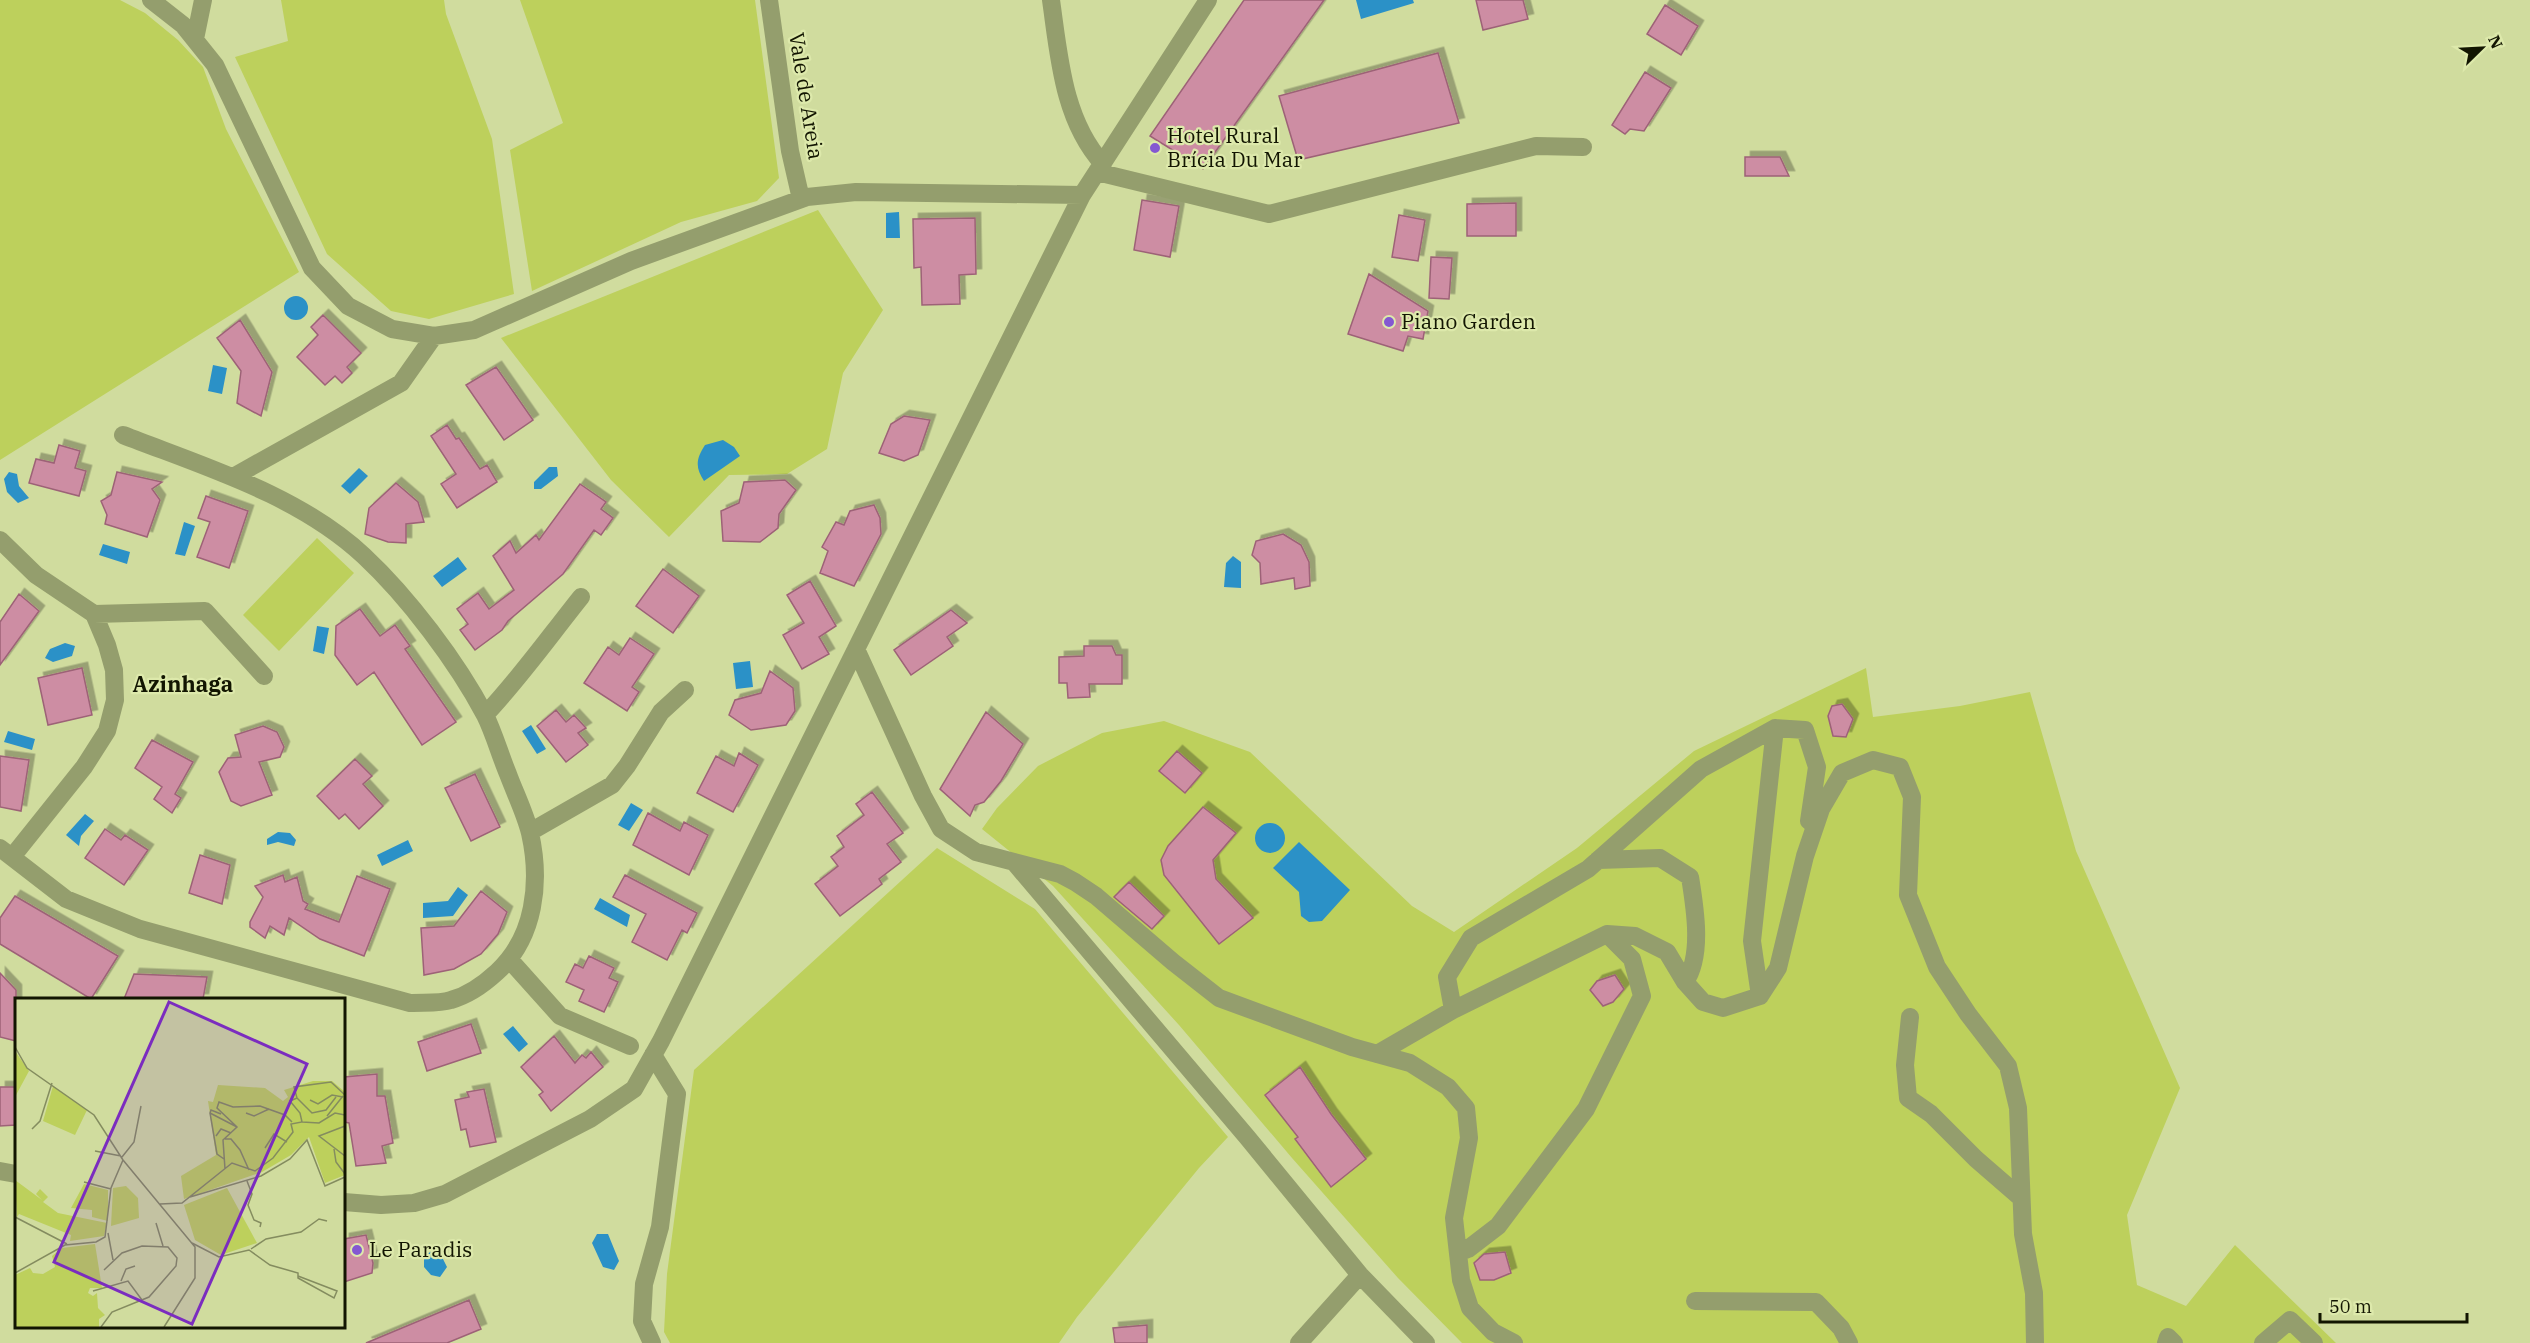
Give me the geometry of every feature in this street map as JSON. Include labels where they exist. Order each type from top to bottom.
[{"type":"street","points":[[151,0],[183,25],[215,65],[312,268],[348,306],[392,328],[434,336],[474,330],[631,261],[801,199],[856,192],[1082,195]]},
{"type":"street","points":[[195,39],[204,0]]},
{"type":"street","name":"Vale de Areia","points":[[769,0],[790,151],[801,199]]},
{"type":"street","points":[[1051,0],[1064,87],[1088,147],[1100,168],[1269,214],[1536,147],[1582,147]]},
{"type":"street","points":[[345,1202],[381,1205],[414,1203],[446,1194],[590,1119],[634,1089],[1082,195],[1208,0]]},
{"type":"street","points":[[233,477],[401,383],[434,336]]},
{"type":"street","points":[[0,540],[36,575],[94,614],[107,645],[114,670],[115,700],[107,731],[84,767],[6,852],[66,899],[140,930],[411,1003],[450,1000],[481,986],[509,959],[521,943],[532,910],[536,870],[530,832],[485,715],[435,640],[401,595],[364,556],[322,523],[233,477],[123,435]]},
{"type":"street","points":[[485,715],[517,681],[538,649],[581,597]]},
{"type":"street","points":[[94,614],[205,611],[264,676]]},
{"type":"street","points":[[856,649],[922,796],[941,829],[976,852],[1060,874],[1096,896],[1219,998],[1289,1025],[1410,1063],[1448,1087],[1466,1108],[1469,1138],[1454,1218],[1461,1280],[1470,1308],[1493,1332],[1514,1343]]},
{"type":"street","points":[[530,832],[612,785],[627,766],[661,712],[685,690]]},
{"type":"street","points":[[1760,996],[1752,941],[1775,728]]},
{"type":"street","points":[[1453,1010],[1447,977],[1471,938],[1588,869],[1701,769],[1775,728],[1805,730],[1817,767],[1805,856]]},
{"type":"street","points":[[1377,1054],[1453,1010],[1608,934],[1635,936],[1668,952],[1685,982],[1703,1002],[1724,1008],[1760,996],[1778,968],[1805,856],[1821,809],[1842,772],[1873,760],[1900,767],[1912,796],[1908,896],[1937,967],[1968,1014],[2008,1066],[2018,1108],[2023,1234],[2034,1293],[2035,1343]]},
{"type":"street","points":[[1598,860],[1660,858],[1690,877],[1696,917],[1693,971],[1685,982]]},
{"type":"street","points":[[1014,862],[1247,1137],[1360,1275],[1426,1343]]},
{"type":"street","points":[[1458,1252],[1468,1249],[1498,1226],[1586,1108],[1632,1018],[1642,996],[1632,959],[1608,934]]},
{"type":"street","points":[[509,959],[560,1017],[630,1046]]},
{"type":"street","points":[[1910,1017],[1905,1065],[1908,1098],[1931,1114],[1976,1159],[2021,1198]]},
{"type":"street","points":[[652,1343],[642,1321],[644,1284],[660,1227],[677,1094],[653,1055]]},
{"type":"street","points":[[0,1171],[15,1174]]},
{"type":"street","points":[[1299,1343],[1360,1275]]},
{"type":"street","points":[[1695,1301],[1816,1302],[1841,1328],[1849,1343]]},
{"type":"street","points":[[2263,1343],[2290,1320],[2314,1343]]},
{"type":"street","points":[[2166,1343],[2168,1337],[2174,1343]]},
{"type":"green space","points":[[0,0],[120,0],[145,13],[178,40],[203,67],[226,129],[299,272],[0,460]]},
{"type":"green space","points":[[281,0],[444,0],[446,14],[492,139],[514,294],[429,319],[391,311],[327,254],[235,57],[288,41]]},
{"type":"green space","points":[[520,0],[755,0],[779,178],[757,201],[681,222],[532,291],[510,150],[563,123]]},
{"type":"green space","points":[[818,210],[883,310],[843,373],[827,449],[787,474],[729,475],[669,537],[611,480],[501,338]]},
{"type":"green space","points":[[317,538],[354,573],[279,651],[243,615]]},
{"type":"green space","points":[[1866,668],[1873,717],[1960,706],[2030,692],[2076,851],[2180,1088],[2127,1215],[2137,1285],[2186,1306],[2235,1245],[2336,1343],[1462,1343],[1398,1278],[1179,1025],[1053,886],[982,829],[997,808],[1038,766],[1102,733],[1164,721],[1250,752],[1412,906],[1454,932],[1577,848],[1694,751]]},
{"type":"green space","points":[[937,848],[1035,909],[1228,1137],[1199,1168],[1077,1317],[1059,1343],[670,1343],[664,1332],[667,1274],[694,1070]]},
{"type":"water","points":[[1356,0],[1413,0],[1414,3],[1361,19]]},
{"type":"water","points":[[899,212],[900,238],[886,238],[886,213]]},
{"type":"water","points":[[296,296],[304,300],[308,308],[304,316],[296,320],[288,316],[284,308],[288,300]]},
{"type":"water","points":[[213,365],[227,368],[222,394],[208,391]]},
{"type":"water","points":[[723,440],[734,447],[740,456],[704,481],[698,467],[700,455],[705,445]]},
{"type":"water","points":[[549,467],[557,467],[558,476],[541,489],[534,489],[534,482]]},
{"type":"water","points":[[359,468],[368,476],[350,494],[341,486]]},
{"type":"water","points":[[9,472],[17,474],[19,486],[29,498],[18,503],[7,492],[4,479]]},
{"type":"water","points":[[184,522],[195,526],[185,556],[175,554]]},
{"type":"water","points":[[103,544],[130,552],[127,564],[99,555]]},
{"type":"water","points":[[1233,556],[1241,562],[1241,588],[1224,587],[1226,563]]},
{"type":"water","points":[[458,557],[467,569],[442,587],[433,576]]},
{"type":"water","points":[[317,626],[329,628],[324,654],[313,651]]},
{"type":"water","points":[[65,643],[75,646],[72,656],[53,662],[45,658],[50,649]]},
{"type":"water","points":[[750,661],[753,687],[736,689],[733,663]]},
{"type":"water","points":[[531,725],[546,749],[537,754],[522,731]]},
{"type":"water","points":[[8,731],[35,739],[32,750],[4,742]]},
{"type":"water","points":[[631,803],[643,810],[629,831],[618,825]]},
{"type":"water","points":[[85,814],[94,821],[81,836],[79,846],[66,835]]},
{"type":"water","points":[[1270,823],[1280,828],[1285,838],[1280,848],[1270,853],[1260,848],[1255,838],[1260,828]]},
{"type":"water","points":[[278,832],[290,833],[296,840],[294,846],[278,842],[267,845],[267,839]]},
{"type":"water","points":[[408,840],[413,851],[382,866],[377,855]]},
{"type":"water","points":[[1299,842],[1350,890],[1322,921],[1309,922],[1301,916],[1299,892],[1273,868]]},
{"type":"water","points":[[458,887],[468,895],[453,916],[423,918],[423,903],[448,901]]},
{"type":"water","points":[[600,898],[630,915],[627,927],[594,909]]},
{"type":"water","points":[[513,1026],[528,1044],[519,1052],[503,1034]]},
{"type":"water","points":[[597,1234],[608,1234],[619,1261],[614,1270],[603,1267],[592,1243]]},
{"type":"water","points":[[435,1249],[440,1253],[447,1267],[440,1277],[431,1275],[424,1267],[424,1256]]},
{"type":"building","points":[[1244,0],[1324,0],[1203,169],[1150,136]]},
{"type":"building","points":[[1476,0],[1523,0],[1528,19],[1483,30]]},
{"type":"building","points":[[1665,5],[1698,26],[1681,55],[1647,34]]},
{"type":"building","points":[[1438,53],[1459,123],[1298,160],[1279,96]]},
{"type":"building","points":[[1645,72],[1671,88],[1644,131],[1630,129],[1625,134],[1612,125]]},
{"type":"building","points":[[1745,157],[1780,157],[1789,176],[1745,176]]},
{"type":"building","points":[[1142,200],[1179,206],[1170,257],[1134,250]]},
{"type":"building","points":[[1516,203],[1516,236],[1467,236],[1467,204]]},
{"type":"building","points":[[1399,215],[1425,220],[1418,261],[1392,257]]},
{"type":"building","points":[[975,218],[976,274],[959,275],[960,304],[922,305],[921,267],[914,268],[913,219]]},
{"type":"building","points":[[1431,257],[1452,258],[1449,299],[1429,298]]},
{"type":"building","name":"Piano Garden","points":[[1369,274],[1428,311],[1423,339],[1408,336],[1403,351],[1348,334]]},
{"type":"building","points":[[323,315],[361,353],[347,367],[352,373],[342,383],[335,376],[325,385],[297,357],[318,335],[311,327]]},
{"type":"building","points":[[240,320],[272,372],[261,416],[237,403],[241,371],[217,338]]},
{"type":"building","points":[[496,367],[533,420],[504,440],[466,385]]},
{"type":"building","points":[[904,416],[930,420],[918,455],[904,461],[879,453],[891,424]]},
{"type":"building","points":[[447,425],[456,439],[459,438],[480,469],[487,465],[497,482],[457,508],[441,484],[456,474],[431,436]]},
{"type":"building","points":[[59,445],[80,451],[75,468],[86,471],[79,496],[29,483],[36,459],[54,463]]},
{"type":"building","points":[[117,472],[162,482],[152,489],[160,500],[147,537],[105,524],[107,515],[101,501],[111,495]]},
{"type":"building","points":[[785,480],[796,490],[779,514],[778,528],[760,542],[723,541],[721,511],[739,503],[744,482]]},
{"type":"building","points":[[396,483],[418,502],[424,522],[406,524],[406,543],[388,542],[365,534],[369,508]]},
{"type":"building","points":[[580,484],[606,502],[601,509],[613,518],[601,535],[594,530],[563,574],[508,621],[502,630],[475,650],[460,630],[468,624],[457,609],[478,593],[489,609],[514,590],[493,556],[510,541],[516,553],[536,535],[539,540]]},
{"type":"building","points":[[206,496],[248,511],[229,568],[197,557],[210,522],[198,518]]},
{"type":"building","points":[[874,505],[880,518],[881,534],[854,586],[820,573],[828,551],[822,547],[836,522],[844,525],[850,511]]},
{"type":"building","points":[[1283,534],[1301,545],[1309,562],[1310,586],[1295,589],[1294,578],[1261,584],[1260,563],[1252,555],[1256,541]]},
{"type":"building","points":[[663,569],[699,596],[673,633],[636,606]]},
{"type":"building","points":[[810,581],[836,626],[819,637],[829,654],[802,669],[783,635],[804,623],[787,595]]},
{"type":"building","points":[[19,594],[39,611],[0,665],[0,622]]},
{"type":"building","points":[[360,609],[380,636],[395,625],[410,646],[405,649],[456,722],[422,745],[374,672],[357,685],[335,655],[336,626]]},
{"type":"building","points":[[951,610],[967,623],[947,637],[953,646],[911,675],[894,650]]},
{"type":"building","points":[[630,638],[654,654],[632,687],[639,692],[627,711],[584,683],[608,647],[619,655]]},
{"type":"building","points":[[1084,646],[1112,646],[1116,655],[1122,655],[1122,684],[1089,684],[1090,697],[1068,698],[1067,683],[1059,683],[1059,657],[1084,656]]},
{"type":"building","points":[[82,668],[92,715],[48,725],[38,678]]},
{"type":"building","points":[[770,671],[793,688],[795,711],[786,725],[751,730],[729,715],[735,700],[761,693]]},
{"type":"building","points":[[1842,704],[1853,719],[1846,737],[1833,736],[1828,716],[1832,706]]},
{"type":"building","points":[[556,710],[566,722],[574,715],[586,728],[578,733],[588,745],[566,762],[537,726]]},
{"type":"building","points":[[986,712],[1023,744],[1001,781],[984,802],[975,805],[970,816],[940,789]]},
{"type":"building","points":[[263,726],[277,732],[284,747],[280,757],[259,762],[272,795],[241,806],[231,801],[219,772],[228,758],[241,757],[235,735]]},
{"type":"building","points":[[152,740],[193,762],[175,794],[181,798],[172,813],[154,799],[162,787],[135,768]]},
{"type":"building","points":[[1177,751],[1202,773],[1185,793],[1159,771]]},
{"type":"building","points":[[739,753],[758,765],[733,812],[697,793],[716,756],[734,766]]},
{"type":"building","points":[[0,756],[29,760],[21,811],[0,807]]},
{"type":"building","points":[[355,759],[372,776],[363,784],[383,806],[359,829],[345,814],[339,819],[317,796]]},
{"type":"building","points":[[475,774],[500,827],[471,841],[445,788]]},
{"type":"building","points":[[872,792],[903,833],[887,844],[901,862],[879,879],[882,884],[840,916],[815,884],[838,866],[831,857],[844,847],[837,836],[864,815],[856,804]]},
{"type":"building","points":[[1203,807],[1236,833],[1213,860],[1216,879],[1253,918],[1219,944],[1164,875],[1161,860],[1168,846]]},
{"type":"building","points":[[648,813],[680,831],[684,822],[708,835],[689,875],[633,845]]},
{"type":"building","points":[[105,829],[121,840],[125,835],[148,850],[124,885],[85,858]]},
{"type":"building","points":[[200,855],[230,865],[222,904],[189,893]]},
{"type":"building","points":[[283,875],[285,882],[297,877],[303,901],[308,904],[305,909],[339,922],[357,876],[390,889],[364,956],[320,939],[289,918],[284,935],[270,926],[265,938],[250,927],[250,922],[263,897],[255,886]]},
{"type":"building","points":[[625,875],[697,913],[687,933],[682,930],[667,960],[632,942],[646,914],[613,897]]},
{"type":"building","points":[[1129,882],[1164,916],[1152,929],[1114,897]]},
{"type":"building","points":[[481,891],[507,912],[498,934],[481,954],[454,969],[424,975],[421,928],[454,926]]},
{"type":"building","points":[[15,896],[118,956],[92,998],[89,998],[0,944],[0,918]]},
{"type":"building","points":[[589,956],[614,968],[609,978],[618,982],[604,1012],[579,1001],[584,990],[566,982],[575,964],[583,968]]},
{"type":"building","points":[[0,973],[16,990],[16,998],[15,1041],[0,1037]]},
{"type":"building","points":[[134,974],[207,977],[203,998],[124,998]]},
{"type":"building","points":[[1615,975],[1624,989],[1613,1002],[1603,1006],[1590,990],[1597,981]]},
{"type":"building","points":[[471,1024],[481,1053],[427,1071],[418,1042]]},
{"type":"building","points":[[554,1036],[575,1063],[582,1055],[586,1058],[591,1052],[603,1067],[551,1111],[539,1095],[543,1092],[521,1067]]},
{"type":"building","points":[[1300,1067],[1331,1114],[1366,1159],[1331,1187],[1295,1139],[1298,1137],[1265,1095]]},
{"type":"building","points":[[377,1074],[377,1096],[385,1096],[393,1143],[382,1146],[386,1163],[356,1166],[349,1123],[345,1122],[345,1077]]},
{"type":"building","points":[[0,1087],[15,1087],[15,1125],[0,1126]]},
{"type":"building","points":[[484,1089],[496,1142],[470,1147],[466,1129],[461,1130],[455,1100],[469,1097],[467,1092]]},
{"type":"building","points":[[366,1235],[373,1263],[372,1273],[345,1282],[345,1239]]},
{"type":"building","points":[[1505,1252],[1511,1273],[1494,1280],[1480,1280],[1474,1263],[1484,1254]]},
{"type":"building","points":[[469,1300],[481,1329],[447,1343],[366,1343]]},
{"type":"building","points":[[1147,1325],[1147,1343],[1115,1343],[1113,1328]]},
{"type":"place","name":"Hotel Rural Brícia Du Mar","points":[[1155,148]]},
{"type":"place","name":"Piano Garden","points":[[1389,322]]},
{"type":"place","name":"Le Paradis","points":[[357,1250]]},
{"type":"district","name":"Azinhaga","points":[[183,684]]}]
